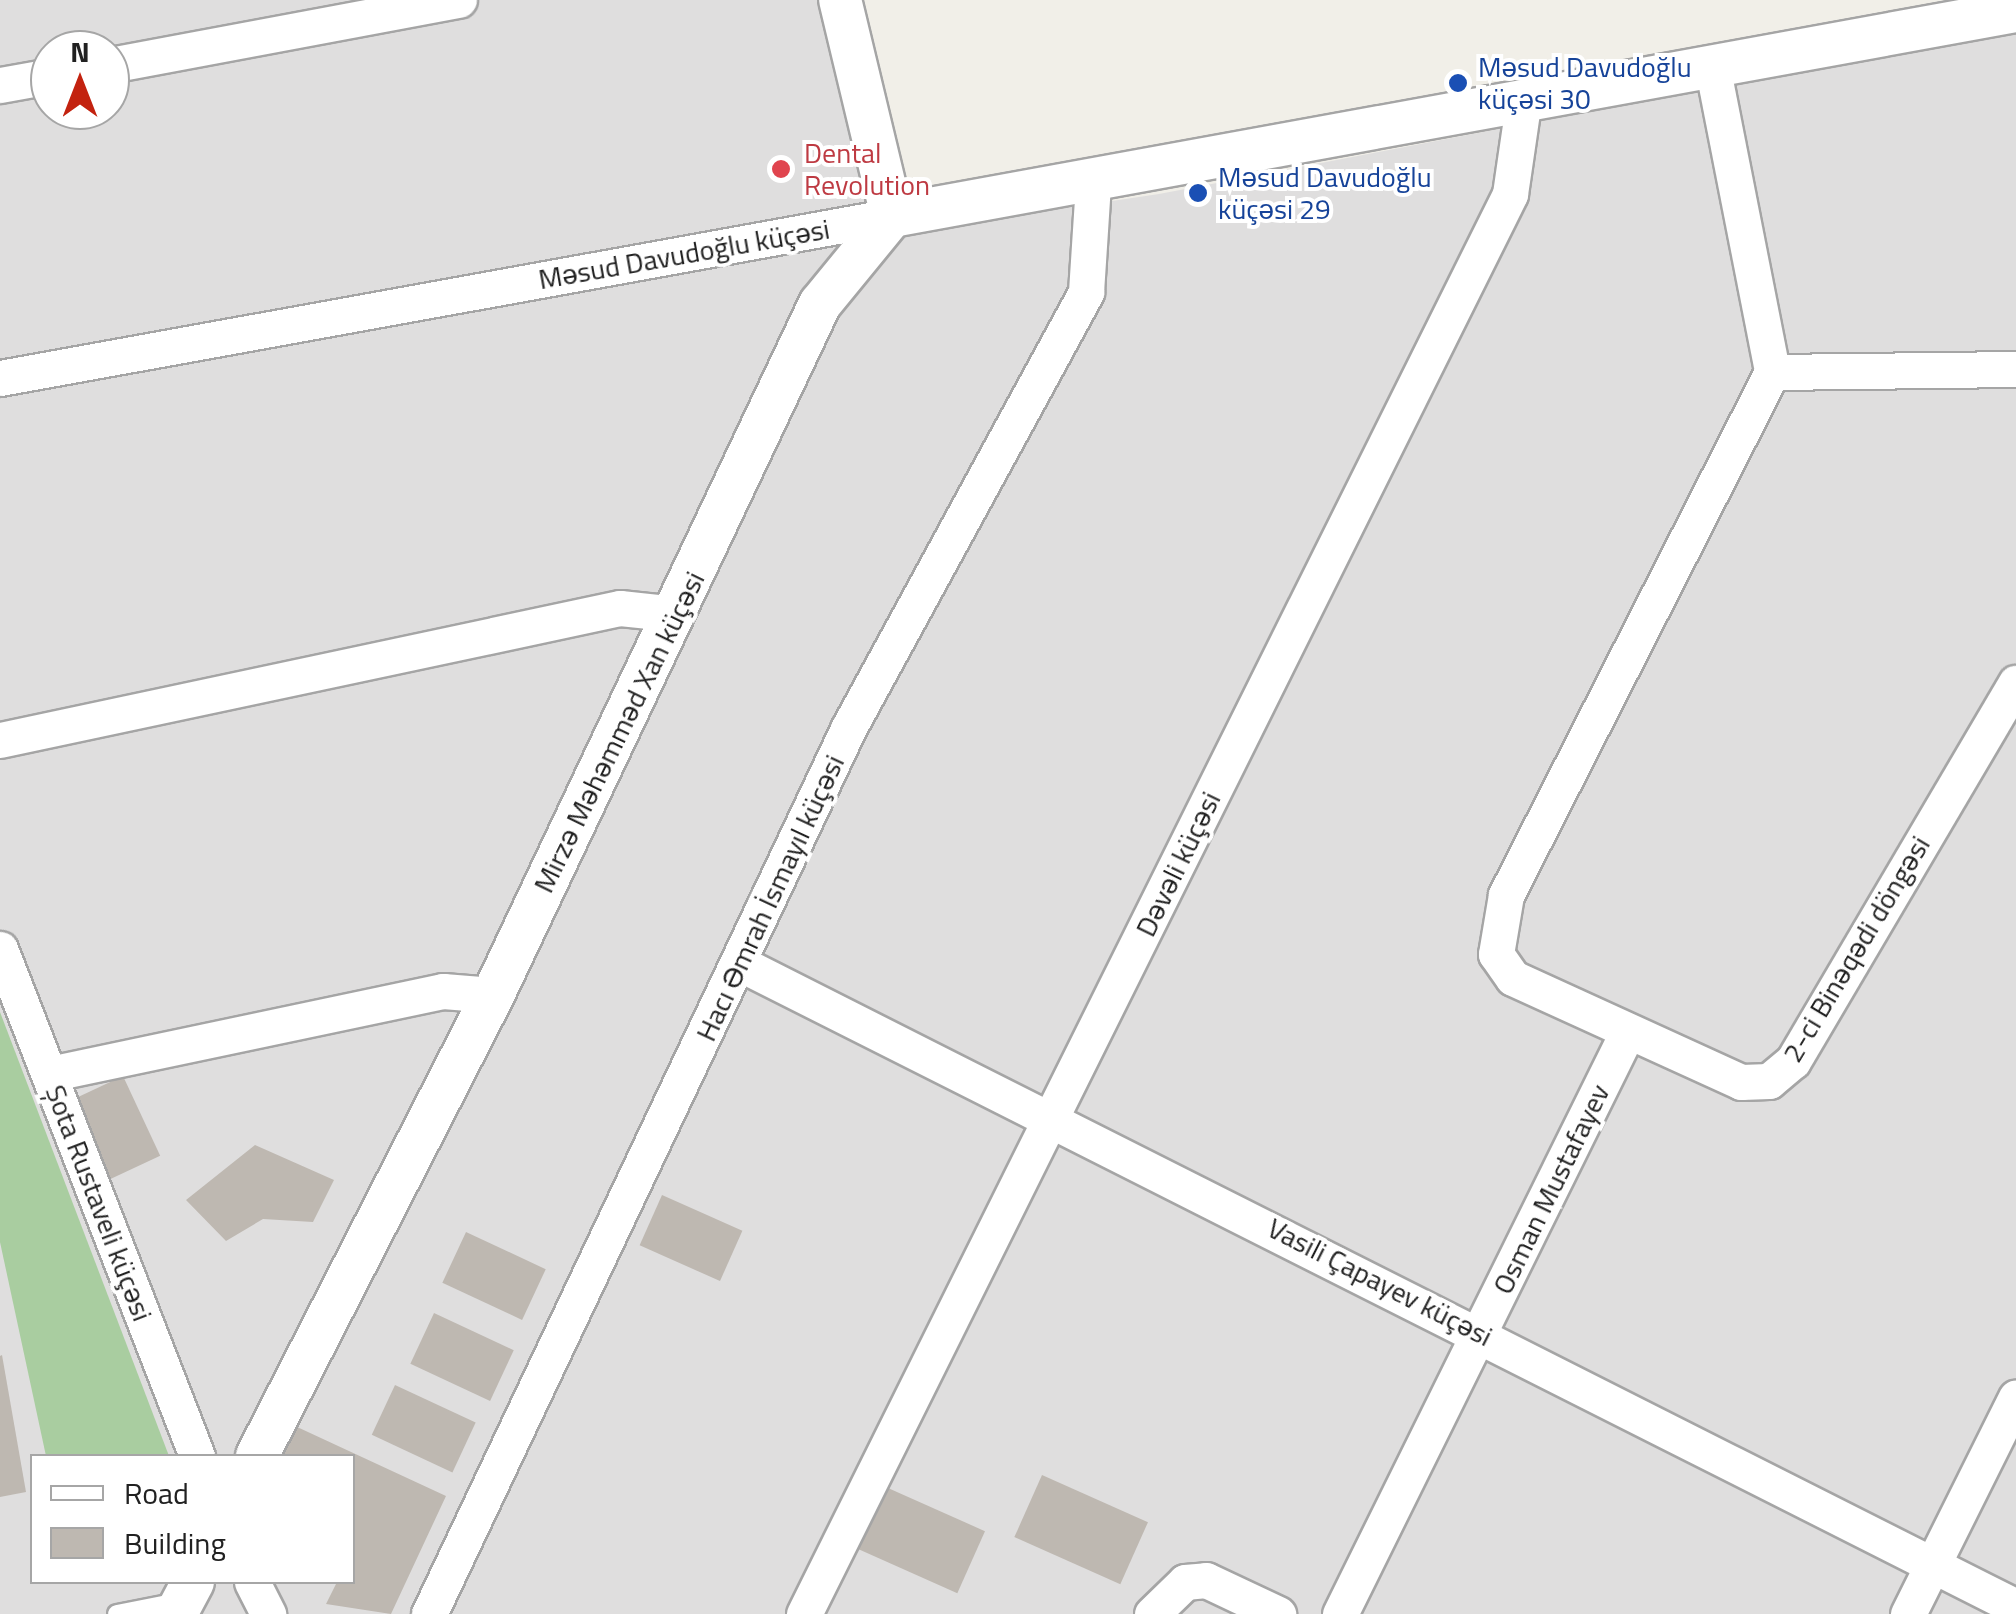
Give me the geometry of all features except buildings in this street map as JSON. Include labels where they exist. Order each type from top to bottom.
[{"type":"street","points":[[130,61],[459,0]]},
{"type":"street","points":[[840,0],[892,216]]},
{"type":"street","name":"Məsud Davudoğlu küçəsi","points":[[0,378],[1522,105],[2016,11]]},
{"type":"street","points":[[1713,70],[1772,372],[2016,369]]},
{"type":"street","points":[[0,85],[30,80]]},
{"type":"street","name":"Dəvəli küçəsi","points":[[804,1614],[1510,194],[1522,105]]},
{"type":"street","name":"Hacı Əmrah İsmayıl küçəsi","points":[[428,1614],[741,964],[848,730],[1086,292],[1093,183]]},
{"type":"street","name":"Mirzə Məhəmməd Xan küçəsi","points":[[258,1454],[493,995],[820,304],[892,216]]},
{"type":"street","name":"2-ci Binəqədi döngəsi","points":[[1772,372],[1506,895],[1495,941],[1513,978],[1741,1082],[1769,1081],[1793,1061],[2016,682]]},
{"type":"street","points":[[0,740],[620,608],[676,614]]},
{"type":"street","name":"Şota Rustaveli küçəsi","points":[[0,949],[196,1454]]},
{"type":"street","name":"Vasili Çapayev küçəsi","points":[[741,964],[1053,1117],[2016,1607]]},
{"type":"street","points":[[49,1074],[443,991],[493,995]]},
{"type":"street","name":"Osman Mustafayev","points":[[1340,1614],[1628,1031]]},
{"type":"street","points":[[1908,1614],[2016,1397]]},
{"type":"street","points":[[1154,1608],[1206,1580],[1278,1614]]},
{"type":"street","points":[[253,1584],[268,1614]]},
{"type":"lane","points":[[117,1614],[184,1599]]},
{"type":"shaded area","points":[[0,0],[829,0],[882,235],[1159,194],[2016,30],[2016,1614],[0,1614]]},
{"type":"green space","points":[[0,1012],[168,1454],[46,1454],[0,1242]]},
{"type":"place","name":"Məsud Davudoğlu küçəsi 30","points":[[1458,83]]},
{"type":"place","name":"Dental Revolution","points":[[781,169]]},
{"type":"place","name":"Məsud Davudoğlu küçəsi 29","points":[[1198,193]]}]
